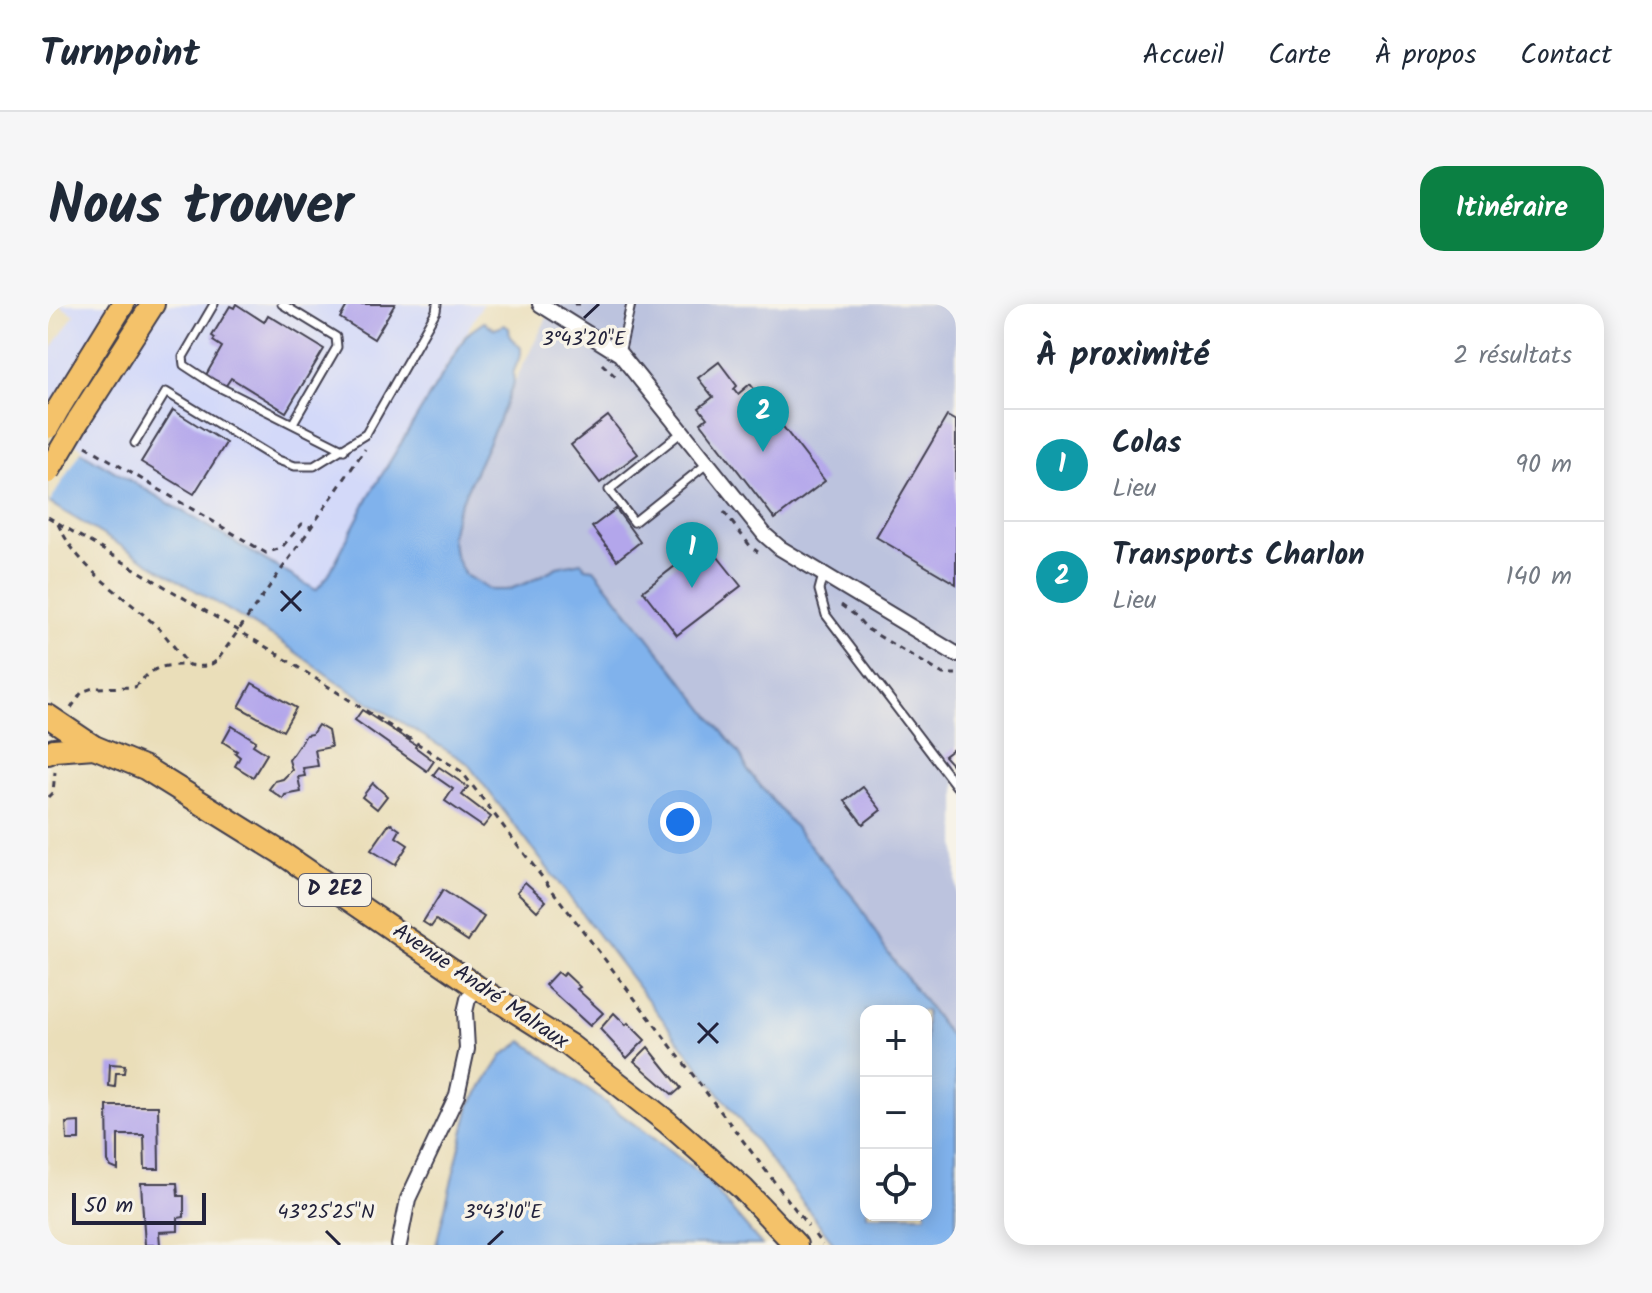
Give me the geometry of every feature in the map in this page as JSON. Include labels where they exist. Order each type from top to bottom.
[{"type":"main road","points":[[53,418],[123,304]]},
{"type":"main road","points":[[48,472],[77,431],[152,308]]},
{"type":"main road","name":"Avenue André Malraux","points":[[54,720],[94,747],[145,768],[280,852],[477,987],[569,1045],[667,1122],[743,1189],[796,1245]]},
{"type":"main road","name":"Avenue André Malraux","points":[[51,752],[94,747]]},
{"type":"street","points":[[540,304],[620,354],[765,535],[823,575],[956,654]]},
{"type":"street","points":[[399,1245],[408,1199],[457,1095],[467,1049],[465,1012],[468,999],[477,987]]},
{"type":"lane","points":[[214,304],[183,357],[184,365],[213,384],[344,450]]},
{"type":"lane","points":[[282,304],[336,337],[337,347],[293,423]]},
{"type":"lane","points":[[135,443],[166,392],[278,460],[295,466],[314,466],[366,434],[436,311],[437,304]]},
{"type":"lane","points":[[620,354],[631,304]]},
{"type":"lane","points":[[683,431],[609,490],[634,522],[708,463]]},
{"type":"lane","points":[[823,575],[819,590],[826,615],[956,786]]},
{"type":"path","points":[[574,304],[581,304]]},
{"type":"path","points":[[77,431],[266,553],[281,548],[302,524],[311,527]]},
{"type":"path","points":[[48,517],[271,650],[462,772],[822,1245]]},
{"type":"path","points":[[58,524],[85,566],[156,625],[189,665]]},
{"type":"path","points":[[54,720],[82,692],[93,688],[122,690],[135,687],[149,670],[163,665],[213,665],[303,539]]},
{"type":"path","points":[[48,797],[53,792],[55,778],[51,752]]},
{"type":"shaded area","points":[[58,304],[483,304],[369,496],[328,576],[316,591],[48,432],[48,354],[74,315]]},
{"type":"shaded area","points":[[554,304],[956,304],[956,1044],[932,1012],[932,1005],[927,1005],[885,949],[859,904],[748,771],[740,753],[649,639],[581,562],[557,567],[507,590],[491,590],[465,575],[451,537],[456,513],[514,383]]},
{"type":"water","points":[[484,322],[495,329],[504,325],[509,328],[510,337],[521,348],[521,354],[513,373],[514,383],[456,513],[451,537],[456,558],[465,575],[491,590],[507,590],[557,567],[581,562],[586,568],[594,569],[740,754],[748,771],[859,904],[885,949],[927,1005],[860,1005],[860,1221],[932,1221],[932,1012],[956,1044],[956,1245],[835,1245],[467,763],[340,684],[280,641],[48,502],[48,432],[316,590],[328,576],[369,496],[467,334]]},
{"type":"water","points":[[523,1041],[702,1175],[762,1245],[436,1245],[470,1105],[503,1055]]},
{"type":"pier","points":[[48,428],[83,448],[48,505]]},
{"type":"building","points":[[236,304],[264,322],[268,315],[324,349],[286,412],[231,378],[225,387],[206,375],[222,347],[213,341],[215,338],[212,336],[230,306],[234,308]]},
{"type":"building","points":[[348,304],[395,304],[374,339],[340,318]]},
{"type":"building","points":[[719,362],[737,386],[734,389],[738,394],[750,384],[825,481],[775,519],[701,423],[707,418],[699,408],[713,397],[698,378]]},
{"type":"building","points":[[173,410],[226,443],[194,494],[141,462]]},
{"type":"building","points":[[608,416],[638,454],[600,483],[571,445]]},
{"type":"building","points":[[947,416],[956,421],[956,584],[876,537]]},
{"type":"building","points":[[616,509],[640,542],[617,560],[592,527]]},
{"type":"building","points":[[706,542],[741,586],[677,635],[643,591]]},
{"type":"building","points":[[252,683],[296,708],[283,731],[239,707]]},
{"type":"building","points":[[362,710],[416,745],[434,761],[427,771],[355,720]]},
{"type":"building","points":[[318,725],[328,731],[331,747],[315,750],[318,766],[303,768],[305,776],[298,777],[301,792],[285,795],[283,799],[269,789],[292,770],[289,760],[306,735],[312,734]]},
{"type":"building","points":[[232,726],[256,741],[253,745],[267,754],[253,777],[235,766],[240,757],[235,753],[237,751],[223,742]]},
{"type":"building","points":[[956,747],[956,769],[944,756]]},
{"type":"building","points":[[439,767],[468,787],[462,795],[491,817],[483,827],[445,801],[453,789],[433,775]]},
{"type":"building","points":[[373,783],[387,796],[377,809],[362,797]]},
{"type":"building","points":[[863,787],[881,810],[863,824],[845,801]]},
{"type":"building","points":[[390,823],[400,830],[396,837],[408,845],[395,865],[371,850]]},
{"type":"building","points":[[525,882],[546,901],[537,911],[517,892]]},
{"type":"building","points":[[443,890],[484,917],[468,941],[436,920],[431,927],[423,922]]},
{"type":"building","points":[[557,972],[562,976],[565,973],[603,1013],[590,1026],[545,985]]},
{"type":"building","points":[[614,1013],[645,1040],[627,1058],[600,1029]]},
{"type":"building","points":[[648,1047],[681,1088],[673,1095],[634,1061]]},
{"type":"building","points":[[110,1064],[125,1065],[124,1073],[116,1073],[115,1087],[109,1086]]},
{"type":"building","points":[[107,1106],[158,1106],[159,1169],[145,1169],[144,1135],[118,1135],[118,1170],[111,1167],[108,1162]]},
{"type":"building","points":[[79,1122],[79,1140],[67,1140],[66,1123]]},
{"type":"building","points":[[141,1183],[177,1183],[178,1196],[184,1196],[184,1217],[178,1218],[178,1231],[159,1232],[160,1245],[145,1245]]},
{"type":"place","name":"Transports Charlon","points":[[763,452]]},
{"type":"place","name":"Colas","points":[[692,588]]}]
